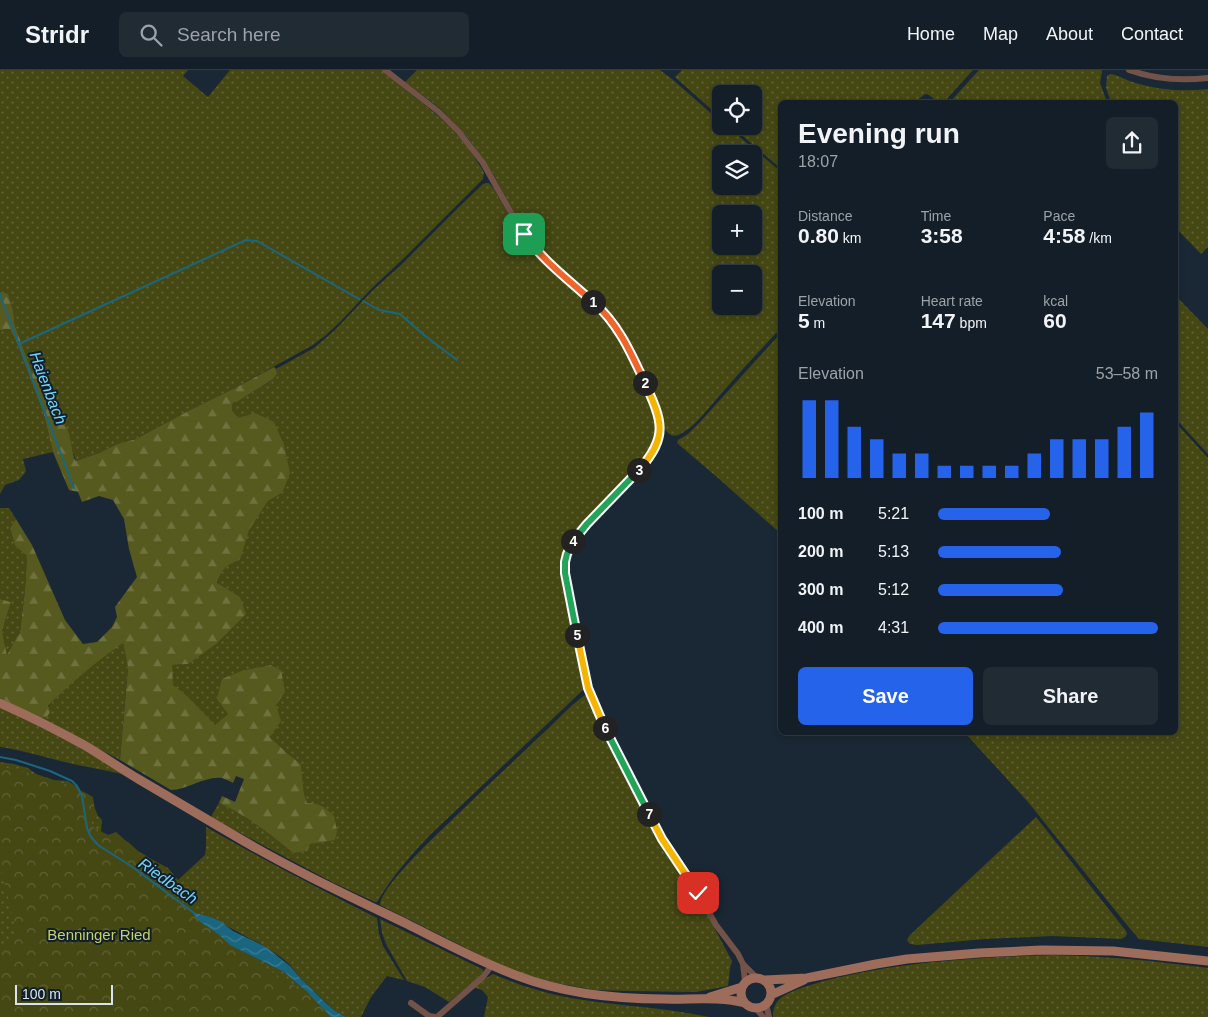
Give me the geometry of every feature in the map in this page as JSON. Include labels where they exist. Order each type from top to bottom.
[{"type":"main road","points":[[2,703],[68,737],[290,866],[375,909],[518,976],[581,992],[647,999],[687,1000],[708,998],[745,1003],[756,1008],[766,1004],[771,995],[807,978]]},
{"type":"main road","points":[[745,1003],[741,995],[744,984],[748,979],[807,978],[900,960],[979,953],[1059,950],[1113,951],[1208,961]]},
{"type":"main road","points":[[760,979],[770,987],[771,995]]},
{"type":"main road","points":[[708,998],[744,984]]},
{"type":"street","points":[[384,70],[439,112],[459,132],[483,163],[531,244],[554,269],[604,312],[614,324],[625,342],[656,409],[660,422],[657,444],[649,458],[632,478],[579,532],[567,554],[565,573],[588,688],[600,718],[659,833],[698,893],[716,925],[738,954],[743,964],[760,979]]},
{"type":"street","points":[[1129,70],[1166,79],[1208,78]]},
{"type":"street","points":[[743,964],[744,984]]},
{"type":"street","points":[[411,1003],[429,1016],[436,1017],[483,977],[492,965]]},
{"type":"street","points":[[766,1004],[769,1017]]},
{"type":"street","points":[[756,1008],[762,1017]]},
{"type":"green space","points":[[0,70],[188,70],[183,76],[208,97],[230,70],[381,70],[453,130],[469,149],[482,169],[484,173],[483,179],[340,322],[313,345],[136,439],[117,444],[76,461],[59,411],[40,388],[37,375],[32,372],[15,326],[13,310],[8,295],[0,292]]},
{"type":"green space","points":[[417,70],[660,70],[712,114],[712,135],[738,135],[749,145],[712,145],[712,195],[762,195],[762,156],[778,169],[778,331],[690,428],[678,435],[669,434],[665,430],[658,405],[627,339],[617,323],[602,306],[560,270],[536,245],[514,212],[493,174],[468,138],[441,109],[405,82]]},
{"type":"green space","points":[[682,70],[973,70],[946,100],[936,100],[925,94],[918,100],[778,100],[778,166],[762,153],[762,145],[753,145],[742,135],[762,135],[762,85],[712,85],[712,110],[675,77]]},
{"type":"green space","points":[[979,70],[1101,70],[1100,83],[1106,100],[952,100]]},
{"type":"green space","points":[[1110,74],[1163,89],[1208,89],[1208,247],[1201,254],[1178,230],[1178,100],[1110,100],[1106,88],[1107,76]]},
{"type":"green space","points":[[486,183],[489,183],[494,189],[514,225],[538,257],[558,277],[599,311],[616,331],[649,398],[657,419],[658,430],[653,447],[635,470],[579,529],[564,554],[571,616],[584,689],[430,835],[402,867],[377,902],[375,902],[334,883],[212,818],[219,803],[248,819],[293,853],[318,842],[304,793],[301,764],[270,737],[281,670],[271,665],[244,670],[228,714],[215,726],[186,695],[173,686],[171,665],[188,664],[240,597],[217,584],[219,579],[225,568],[240,560],[248,530],[268,501],[282,493],[232,410],[232,403],[237,402],[273,379],[277,374],[276,369],[314,348],[335,330],[373,290]]},
{"type":"green space","points":[[0,292],[8,294],[15,326],[32,372],[37,375],[40,388],[59,411],[69,434],[76,461],[117,444],[136,439],[274,367],[276,369],[277,374],[273,379],[237,402],[232,403],[232,410],[238,418],[255,413],[274,422],[284,445],[290,473],[282,493],[268,501],[249,530],[240,560],[225,568],[217,583],[240,597],[246,614],[216,644],[188,664],[172,665],[173,685],[186,695],[215,725],[228,714],[217,699],[222,679],[244,670],[271,665],[281,670],[285,692],[276,705],[281,721],[270,737],[301,764],[307,803],[322,806],[334,816],[337,831],[335,840],[310,844],[307,851],[293,853],[248,819],[219,803],[222,796],[235,802],[244,779],[236,776],[233,783],[222,778],[215,778],[171,790],[120,760],[128,667],[123,643],[103,657],[57,697],[48,706],[50,712],[47,717],[40,718],[0,698],[0,599],[11,602],[2,631],[7,655],[20,632],[25,590],[27,556],[15,546],[10,528],[16,519],[32,545],[65,620],[83,644],[97,642],[112,627],[117,617],[115,607],[137,577],[129,549],[124,519],[113,500],[99,496],[82,502],[78,492],[69,490],[53,452],[44,415],[16,341],[10,329],[0,330]]},
{"type":"green space","points":[[1178,298],[1208,329],[1208,454],[1178,421]]},
{"type":"green space","points":[[10,329],[44,415],[53,452],[23,459],[26,471],[19,480],[5,485],[0,494],[0,330]]},
{"type":"green space","points":[[778,336],[778,531],[677,443],[678,440],[688,434]]},
{"type":"green space","points":[[1178,425],[1208,458],[1208,947],[1139,939],[1028,802],[967,735],[1178,735]]},
{"type":"green space","points":[[0,508],[9,508],[16,519],[10,528],[15,546],[27,556],[20,632],[7,656],[2,631],[11,602],[0,599]]},
{"type":"green space","points":[[123,643],[128,666],[120,760],[40,718],[68,686]]},
{"type":"green space","points":[[585,695],[653,830],[708,916],[732,961],[728,986],[696,992],[629,991],[595,990],[551,982],[509,969],[380,905],[383,896],[401,871],[459,813]]},
{"type":"green space","points":[[0,707],[70,742],[126,775],[0,747]]},
{"type":"green space","name":"Benninger Ried","points":[[0,762],[28,768],[36,774],[54,780],[68,781],[92,801],[98,816],[102,820],[101,833],[110,841],[128,842],[138,851],[168,868],[178,880],[205,855],[206,827],[291,874],[377,918],[383,946],[404,980],[387,976],[371,997],[361,1017],[346,1017],[335,1011],[282,958],[266,947],[210,917],[230,945],[284,972],[326,1012],[0,1017]]},
{"type":"green space","name":"Benninger Ried","points":[[0,766],[60,782],[93,797],[95,811],[91,826],[108,835],[116,832],[143,856],[161,880],[203,923],[257,963],[313,997],[336,1017],[0,1017],[0,950],[17,933],[0,865]]},
{"type":"green space","points":[[1036,817],[1126,931],[1125,937],[1121,939],[1053,936],[910,944],[907,940],[910,935]]},
{"type":"green space","points":[[380,919],[482,969],[482,975],[449,1002],[425,987],[407,981],[386,944]]},
{"type":"green space","points":[[1053,955],[1130,959],[1208,968],[1208,1017],[773,1017],[775,1006],[782,997],[802,988],[840,977],[893,967],[946,961]]},
{"type":"green space","points":[[493,974],[531,988],[571,998],[709,1017],[484,1017],[488,997],[482,990],[473,987]]},
{"type":"water","points":[[192,912],[220,921],[233,931],[266,947],[290,966],[335,1011],[346,1017],[331,1017],[284,972],[230,945],[199,921]]},
{"type":"waterway","points":[[19,344],[246,240],[257,241],[359,299]]},
{"type":"waterway","name":"Haienbach","points":[[0,295],[74,488]]},
{"type":"waterway","points":[[363,301],[379,310],[400,314],[457,360]]},
{"type":"waterway","name":"Riedbach","points":[[0,757],[50,771],[72,781],[82,796],[87,828],[91,837],[98,845],[131,866],[194,913]]},
{"type":"route","points":[[524,234],[546,261],[600,307],[614,324],[625,342],[654,402],[660,422],[659,438],[649,458],[575,538],[568,550],[565,573],[584,671],[593,702],[610,740],[655,827],[698,893]]}]
